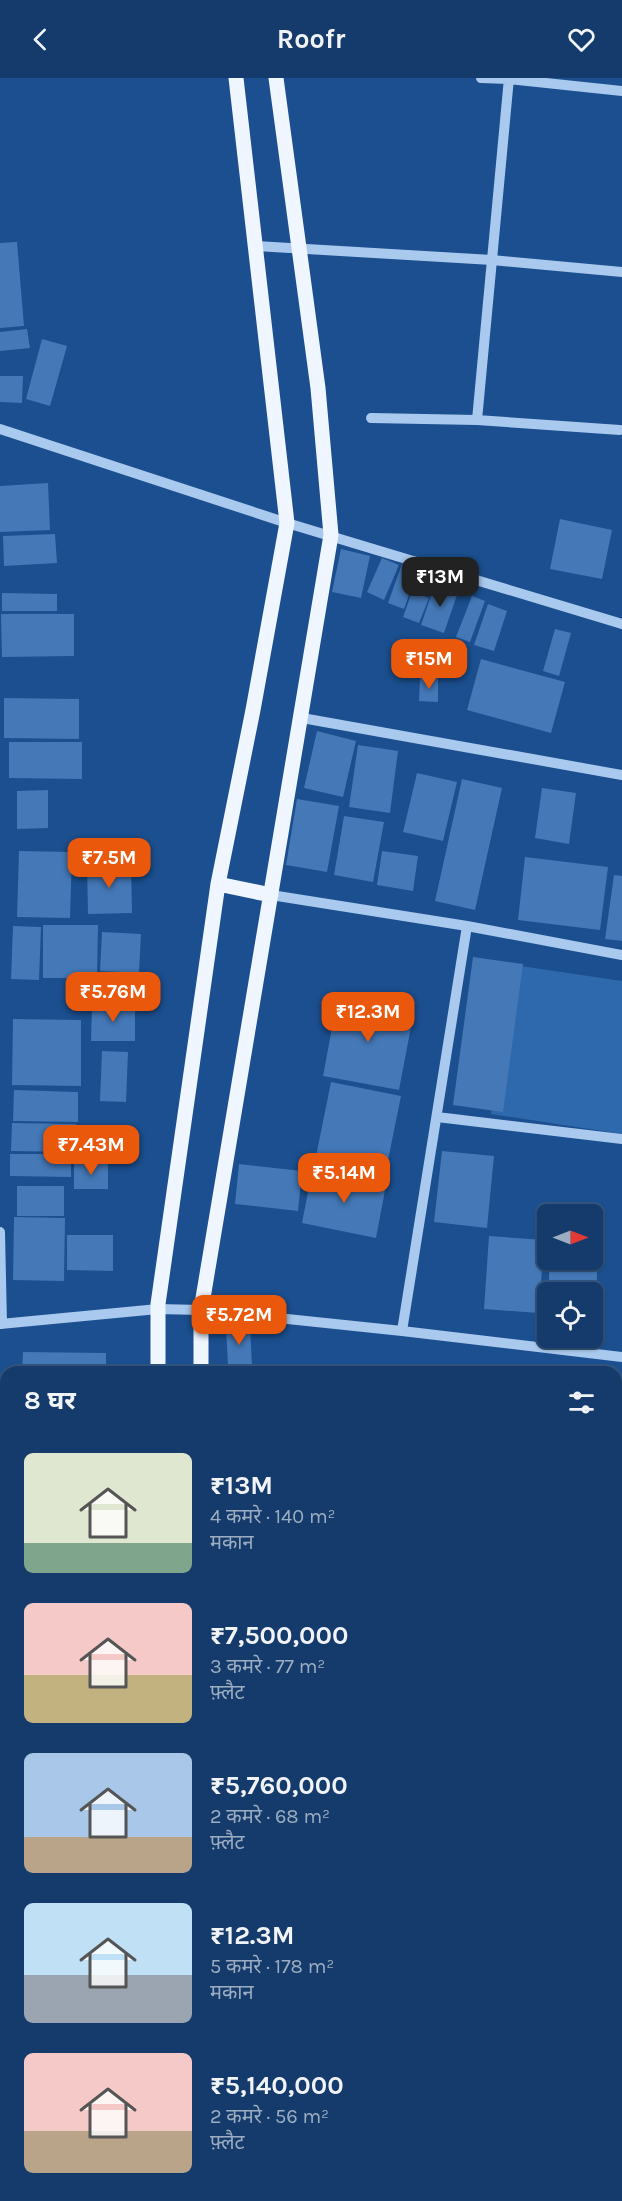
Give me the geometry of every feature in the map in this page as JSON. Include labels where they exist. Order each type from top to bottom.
[{"type":"main road","points":[[158,1366],[158,1309],[218,884],[287,523],[236,78]]},
{"type":"main road","points":[[201,1366],[201,1310],[331,535],[318,388],[276,78]]},
{"type":"main road","points":[[218,884],[271,895]]},
{"type":"street","points":[[481,78],[622,92]]},
{"type":"street","points":[[477,420],[508,79]]},
{"type":"street","points":[[256,246],[492,260],[622,272]]},
{"type":"street","points":[[371,418],[477,420],[620,430]]},
{"type":"street","points":[[0,429],[287,523],[622,624]]},
{"type":"street","points":[[302,718],[622,775]]},
{"type":"street","points":[[271,895],[467,926],[622,955]]},
{"type":"street","points":[[402,1331],[467,926]]},
{"type":"street","points":[[437,1116],[622,1139]]},
{"type":"street","points":[[0,1232],[1,1324],[158,1309],[201,1310],[622,1357]]},
{"type":"shaded area","points":[[514,965],[622,981],[622,1134],[491,1114]]},
{"type":"building","points":[[17,242],[24,326],[0,328],[0,243]]},
{"type":"building","points":[[27,329],[30,348],[0,351],[0,332]]},
{"type":"building","points":[[42,339],[67,346],[50,406],[26,399]]},
{"type":"building","points":[[0,376],[23,376],[22,403],[0,402]]},
{"type":"building","points":[[48,483],[50,530],[0,532],[0,486]]},
{"type":"building","points":[[560,519],[612,530],[602,579],[550,569]]},
{"type":"building","points":[[55,534],[57,563],[4,566],[3,536]]},
{"type":"building","points":[[341,549],[370,556],[361,598],[332,592]]},
{"type":"building","points":[[382,558],[399,565],[384,600],[367,592]]},
{"type":"building","points":[[402,564],[418,570],[404,609],[388,603]]},
{"type":"building","points":[[435,584],[458,592],[444,633],[421,625]]},
{"type":"building","points":[[412,592],[429,598],[419,623],[403,617]]},
{"type":"building","points":[[2,593],[57,594],[57,611],[2,611]]},
{"type":"building","points":[[472,596],[485,601],[470,642],[456,637]]},
{"type":"building","points":[[488,604],[507,611],[494,651],[474,645]]},
{"type":"building","points":[[1,614],[74,614],[74,656],[2,657]]},
{"type":"building","points":[[555,629],[571,633],[559,676],[543,671]]},
{"type":"building","points":[[481,659],[565,682],[551,733],[467,710]]},
{"type":"building","points":[[420,678],[438,678],[438,702],[419,701]]},
{"type":"building","points":[[4,698],[79,699],[79,739],[4,738]]},
{"type":"building","points":[[317,731],[356,741],[343,797],[304,788]]},
{"type":"building","points":[[9,742],[82,742],[82,779],[9,778]]},
{"type":"building","points":[[358,745],[398,751],[390,813],[349,807]]},
{"type":"building","points":[[417,773],[457,782],[443,841],[403,832]]},
{"type":"building","points":[[462,779],[502,788],[475,910],[435,901]]},
{"type":"building","points":[[542,788],[576,793],[569,844],[535,838]]},
{"type":"building","points":[[48,790],[48,828],[17,829],[17,791]]},
{"type":"building","points":[[297,799],[339,806],[327,872],[286,865]]},
{"type":"building","points":[[344,816],[384,822],[373,882],[334,875]]},
{"type":"building","points":[[19,851],[72,852],[70,918],[17,917]]},
{"type":"building","points":[[382,851],[418,856],[413,891],[377,885]]},
{"type":"building","points":[[525,857],[608,867],[600,930],[518,920]]},
{"type":"building","points":[[131,864],[132,913],[88,914],[87,865]]},
{"type":"building","points":[[614,875],[622,876],[622,941],[605,939]]},
{"type":"building","points":[[43,925],[98,925],[97,978],[43,978]]},
{"type":"building","points":[[13,926],[41,927],[39,980],[11,979]]},
{"type":"building","points":[[102,932],[141,934],[139,973],[100,971]]},
{"type":"building","points":[[473,957],[523,964],[503,1112],[453,1105]]},
{"type":"building","points":[[338,996],[414,1011],[399,1090],[323,1076]]},
{"type":"building","points":[[92,1004],[135,1004],[135,1041],[91,1041]]},
{"type":"building","points":[[13,1019],[81,1020],[81,1086],[12,1085]]},
{"type":"building","points":[[102,1051],[128,1052],[126,1102],[100,1101]]},
{"type":"building","points":[[331,1082],[401,1096],[384,1180],[314,1166]]},
{"type":"building","points":[[14,1090],[78,1092],[78,1122],[13,1121]]},
{"type":"building","points":[[12,1123],[76,1124],[76,1152],[11,1151]]},
{"type":"building","points":[[117,1142],[117,1157],[78,1157],[78,1143]]},
{"type":"building","points":[[442,1151],[494,1156],[487,1228],[434,1222]]},
{"type":"building","points":[[10,1154],[71,1154],[71,1177],[10,1176]]},
{"type":"building","points":[[74,1163],[108,1163],[108,1189],[74,1189]]},
{"type":"building","points":[[239,1164],[302,1171],[298,1211],[235,1204]]},
{"type":"building","points":[[312,1171],[386,1185],[376,1238],[302,1223]]},
{"type":"building","points":[[17,1186],[64,1186],[64,1216],[17,1216]]},
{"type":"building","points":[[14,1217],[65,1218],[64,1281],[13,1280]]},
{"type":"building","points":[[67,1235],[113,1235],[113,1271],[67,1270]]},
{"type":"building","points":[[489,1236],[537,1239],[537,1270],[542,1270],[541,1282],[537,1282],[537,1313],[484,1309]]},
{"type":"building","points":[[549,1270],[597,1270],[597,1282],[549,1282]]},
{"type":"building","points":[[250,1325],[252,1366],[228,1366],[226,1326]]},
{"type":"building","points":[[23,1352],[106,1353],[106,1366],[22,1366]]}]
